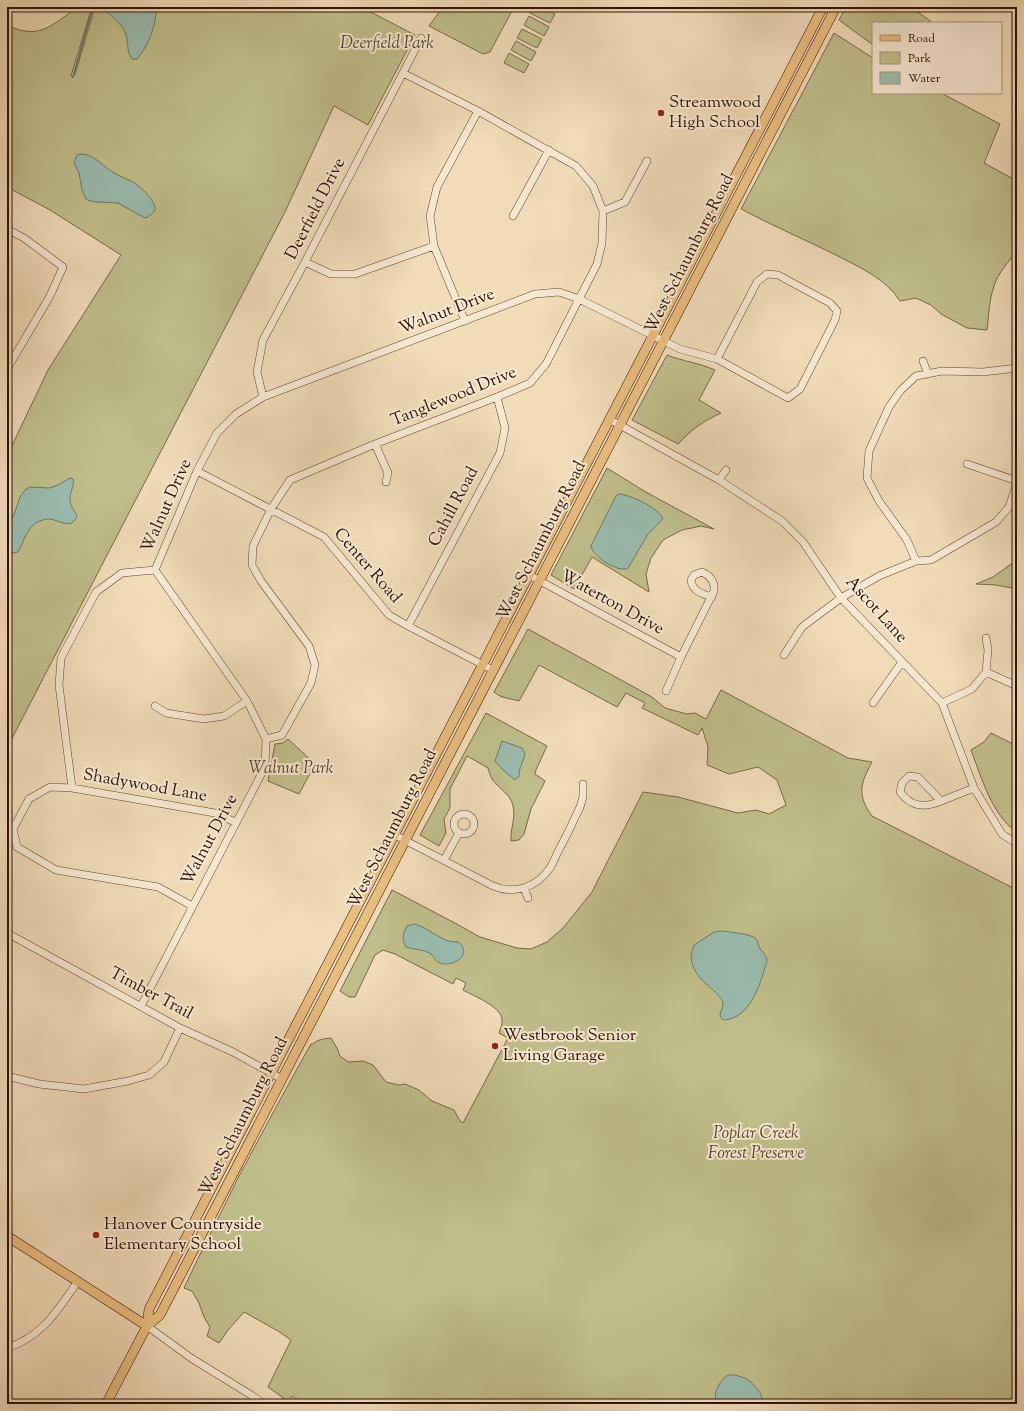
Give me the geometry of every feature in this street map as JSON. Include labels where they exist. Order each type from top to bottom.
[{"type":"main road","name":"West Schaumburg Road","points":[[147,1326],[149,1309],[823,7]]},
{"type":"main road","name":"West Schaumburg Road","points":[[147,1326],[160,1315],[836,7]]},
{"type":"main road","points":[[7,1236],[147,1326],[106,1404]]},
{"type":"street","name":"Deerfield Drive","points":[[263,397],[257,372],[263,340],[421,38]]},
{"type":"street","name":"Tanglewood Drive","points":[[266,739],[282,735],[311,683],[315,665],[309,646],[261,581],[252,565],[253,546],[271,509],[290,480],[375,444],[498,397],[530,383],[546,364],[597,264],[602,243],[603,211],[593,186],[576,166],[478,111],[403,73]]},
{"type":"street","points":[[465,321],[434,246],[430,216],[437,187],[478,111]]},
{"type":"street","points":[[514,216],[549,150]]},
{"type":"street","points":[[603,211],[625,202],[647,161]]},
{"type":"street","points":[[7,229],[24,238],[63,267],[50,296],[7,369]]},
{"type":"street","points":[[305,262],[331,274],[355,274],[434,246]]},
{"type":"street","name":"Walnut Drive","points":[[141,1006],[265,767],[266,739],[247,701],[155,570],[197,471],[217,434],[236,414],[263,397],[535,294],[559,292],[579,299],[680,349],[717,359],[788,398],[800,389],[835,320],[837,311],[830,303],[778,275],[767,274],[757,282],[717,359]]},
{"type":"street","points":[[923,361],[928,374]]},
{"type":"street","points":[[916,561],[907,540],[879,501],[867,478],[869,451],[889,407],[901,390],[916,376],[942,371],[983,372],[1017,368]]},
{"type":"street","name":"Cahill Road","points":[[408,626],[500,453],[505,428],[498,397]]},
{"type":"street","name":"Ascot Lane","points":[[609,419],[719,480],[782,521],[803,542],[841,598],[942,703],[974,788],[1002,834],[1017,844]]},
{"type":"street","points":[[375,444],[388,473],[386,482]]},
{"type":"street","points":[[784,655],[802,627],[841,598],[879,576],[916,561],[931,560],[996,522],[1008,507],[1017,482],[968,464]]},
{"type":"street","points":[[719,480],[726,470]]},
{"type":"street","name":"Center Road","points":[[197,471],[324,537],[389,615],[493,670]]},
{"type":"street","points":[[72,788],[59,685],[61,658],[96,592],[122,572],[155,570]]},
{"type":"street","name":"Waterton Drive","points":[[529,575],[681,657]]},
{"type":"street","points":[[666,691],[681,657],[712,597]]},
{"type":"street","points":[[942,703],[972,689],[986,672],[988,650],[986,638]]},
{"type":"street","points":[[873,703],[902,662]]},
{"type":"street","points":[[986,672],[1017,686]]},
{"type":"street","points":[[155,706],[166,713],[204,719],[224,716],[247,701]]},
{"type":"street","points":[[941,801],[918,777],[909,776],[902,783],[900,792],[905,800],[917,805],[927,806],[941,801],[974,788]]},
{"type":"street","points":[[395,835],[500,889],[511,890],[524,888],[530,886],[549,868],[580,807],[583,797],[583,784]]},
{"type":"street","name":"Shadywood Lane","points":[[192,906],[158,887],[56,870],[17,847],[13,829],[29,799],[50,787],[72,788],[215,813],[236,822]]},
{"type":"street","points":[[444,860],[460,833]]},
{"type":"street","points":[[524,888],[528,898]]},
{"type":"street","name":"Timber Trail","points":[[7,933],[180,1028],[233,1052],[282,1078]]},
{"type":"street","points":[[7,1076],[39,1084],[84,1089],[128,1081],[149,1075],[164,1062],[180,1028]]},
{"type":"street","points":[[7,1348],[26,1339],[44,1327],[55,1315],[78,1281]]},
{"type":"street","points":[[147,1326],[191,1358],[264,1404]]},
{"type":"green space","name":"Deerfield Park","points":[[75,7],[92,7],[71,76],[73,77],[95,7],[361,7],[415,35],[368,125],[334,106],[285,212],[7,748],[7,456],[48,370],[121,255],[50,210],[7,187],[7,25],[27,31],[43,30],[74,10]]},
{"type":"green space","points":[[443,7],[514,7],[490,52],[483,54],[429,26]]},
{"type":"green space","points":[[533,7],[541,7],[555,14],[550,23],[530,13]]},
{"type":"green space","points":[[846,7],[911,7],[932,22],[872,22],[872,44],[839,20]]},
{"type":"green space","points":[[529,16],[549,27],[544,36],[524,25]]},
{"type":"green space","points":[[522,29],[542,39],[537,48],[517,38]]},
{"type":"green space","points":[[834,33],[872,57],[872,94],[943,94],[1000,124],[984,163],[1017,181],[1017,251],[998,276],[992,291],[987,330],[967,328],[941,314],[931,305],[916,298],[900,301],[888,286],[864,270],[741,209]]},
{"type":"green space","points":[[516,41],[536,52],[531,61],[511,50]]},
{"type":"green space","points":[[509,53],[529,64],[524,73],[504,63]]},
{"type":"green space","points":[[667,355],[715,370],[699,400],[721,413],[698,426],[678,444],[632,420]]},
{"type":"green space","points":[[607,468],[644,491],[714,529],[701,526],[682,530],[663,540],[651,558],[646,574],[649,592],[592,557],[574,589],[551,575]]},
{"type":"green space","points":[[1017,560],[1017,589],[996,585],[976,584],[993,577]]},
{"type":"green space","name":"Poplar Creek Forest Preserve","points":[[528,629],[652,697],[665,708],[687,714],[695,713],[706,719],[721,690],[848,758],[872,762],[863,783],[862,795],[867,809],[872,816],[1017,890],[1017,1404],[303,1404],[292,1396],[289,1402],[268,1387],[291,1340],[244,1312],[219,1343],[207,1336],[210,1327],[204,1317],[199,1303],[192,1291],[184,1288],[238,1178],[311,1044],[331,1038],[340,1056],[348,1062],[363,1061],[373,1065],[386,1082],[399,1085],[405,1084],[419,1090],[432,1101],[454,1110],[460,1121],[463,1123],[508,1038],[499,1033],[502,1025],[501,1015],[487,1002],[463,990],[466,983],[456,978],[453,984],[395,954],[383,950],[375,955],[355,997],[349,997],[340,991],[392,890],[480,937],[517,948],[531,949],[547,942],[563,928],[592,892],[643,792],[678,797],[738,813],[756,810],[769,814],[786,805],[777,780],[758,767],[729,774],[707,765],[708,747],[702,728],[698,735],[642,708],[645,703],[626,693],[617,707],[539,665],[519,701],[503,697],[494,692]]},
{"type":"green space","points":[[486,713],[547,746],[535,774],[545,781],[531,809],[524,834],[519,840],[511,841],[514,810],[510,798],[492,779],[488,768],[467,756],[450,789],[450,808],[444,819],[446,833],[439,846],[420,835]]},
{"type":"green space","points":[[991,733],[1017,746],[1017,833],[1000,816],[994,806],[988,795],[971,750],[984,742]]},
{"type":"green space","name":"Walnut Park","points":[[288,739],[315,764],[299,794],[268,781],[275,744],[283,743]]},
{"type":"water","points":[[104,7],[156,7],[155,21],[151,35],[145,48],[137,59],[132,59],[130,56],[126,35],[123,29],[104,9]]},
{"type":"water","points":[[82,154],[96,159],[120,176],[133,182],[147,194],[155,207],[154,212],[146,218],[118,203],[87,200],[82,190],[79,173],[74,163],[77,155]]},
{"type":"water","points":[[70,478],[73,479],[70,500],[71,506],[77,515],[75,520],[69,524],[48,519],[36,523],[30,529],[18,552],[7,552],[7,529],[14,515],[20,497],[25,490],[30,487],[49,488],[56,486]]},
{"type":"water","points":[[619,494],[644,503],[656,511],[663,519],[648,534],[628,568],[625,569],[608,564],[595,554],[591,546],[616,496]]},
{"type":"water","points":[[502,741],[522,748],[525,754],[519,776],[515,780],[495,761]]},
{"type":"water","points":[[414,924],[441,938],[452,942],[458,942],[464,951],[463,955],[456,962],[445,964],[437,962],[428,952],[406,947],[403,939],[404,932],[407,926]]},
{"type":"water","points":[[722,931],[744,934],[755,938],[767,959],[758,989],[750,1004],[739,1015],[731,1019],[723,1020],[720,1016],[723,1004],[721,999],[696,973],[691,957],[694,945],[714,932]]},
{"type":"water","points":[[728,1375],[735,1375],[745,1378],[751,1382],[761,1394],[763,1404],[723,1404],[716,1400],[715,1397],[718,1386]]},
{"type":"waterway","points":[[73,77],[93,7]]},
{"type":"place","name":"Streamwood High School","points":[[661,113]]},
{"type":"place","name":"Westbrook Senior Living Garage","points":[[495,1046]]},
{"type":"place","name":"Hanover Countryside Elementary School","points":[[96,1235]]}]
